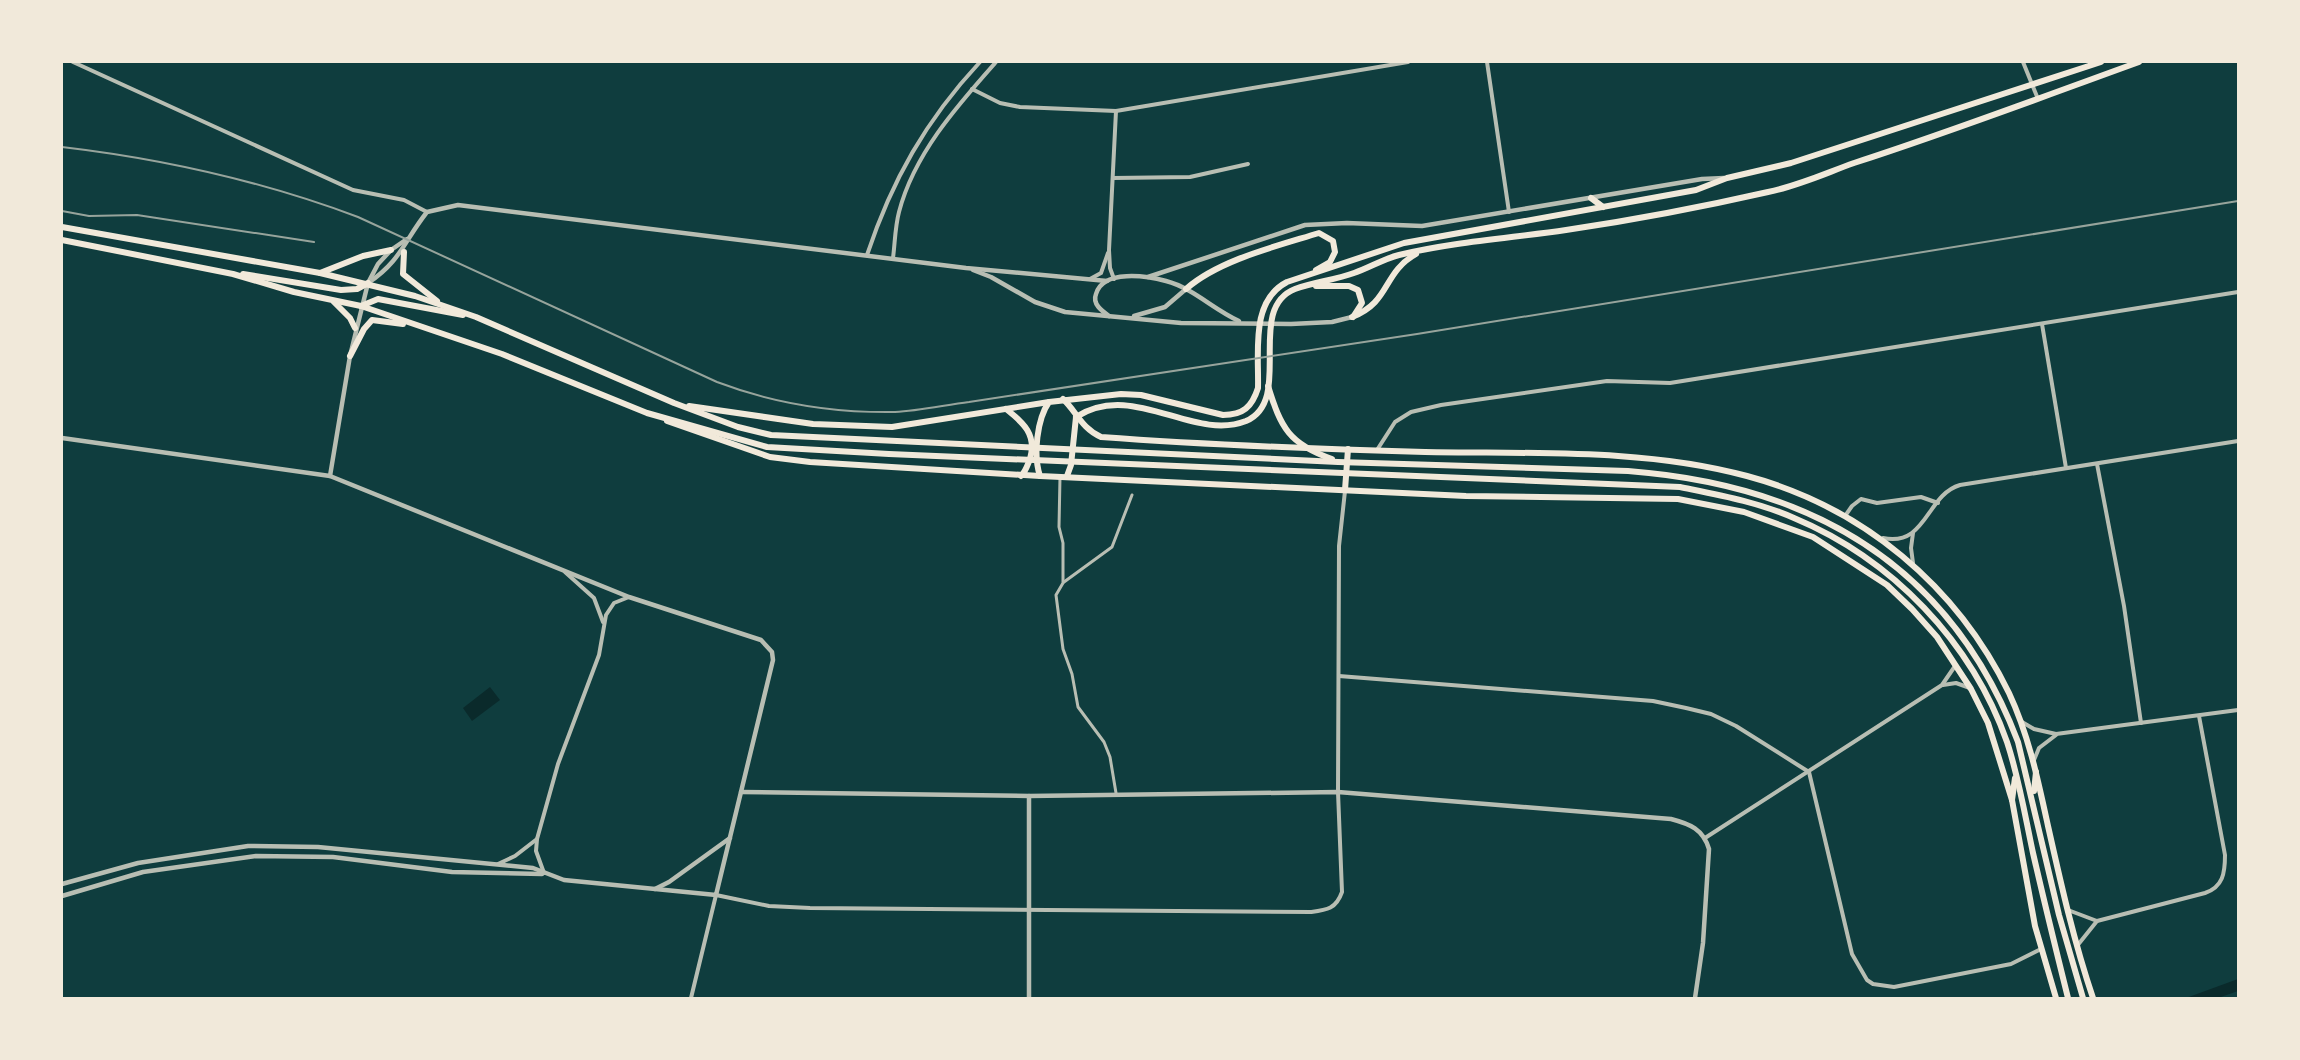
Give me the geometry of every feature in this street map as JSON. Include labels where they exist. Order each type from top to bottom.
[{"type":"main road","points":[[1308,274],[1404,243],[1696,190],[1727,178],[1791,163],[2101,62]]},
{"type":"main road","points":[[1076,417],[1095,406],[1138,407],[1227,426],[1245,421],[1258,412],[1268,386],[1272,316],[1284,295],[1304,286],[1354,273],[1398,255],[1644,217],[1771,192],[2139,62]]},
{"type":"main road","points":[[1591,198],[1603,207]]},
{"type":"main road","points":[[1641,201],[1644,217]]},
{"type":"main road","points":[[62,227],[368,283],[476,317],[674,403],[730,424],[771,435],[1338,462],[1597,469],[1664,474],[1724,484],[1757,493],[1827,521],[1886,558],[1940,608],[1980,660],[2007,714],[2027,772],[2060,915],[2084,999]]},
{"type":"main road","points":[[674,403],[803,423],[892,427],[1102,394],[1141,395],[1223,415],[1236,415],[1246,410],[1254,400],[1258,388],[1262,307],[1276,288],[1330,262],[1335,252],[1333,241],[1319,233],[1223,266],[1200,276],[1186,289]]},
{"type":"main road","points":[[62,240],[233,274],[273,287],[361,306],[502,354],[728,445],[770,457],[1021,476],[1064,476],[1466,496],[1658,498],[1689,501],[1744,512],[1813,537],[1887,585],[1912,609],[1956,663],[1971,689],[1988,723],[2012,800],[2041,949],[2056,999]]},
{"type":"main road","points":[[320,273],[363,256],[391,250]]},
{"type":"main road","points":[[1352,317],[1366,312],[1377,303],[1398,268],[1422,251]]},
{"type":"main road","points":[[404,252],[403,274],[445,307]]},
{"type":"main road","points":[[233,274],[261,276],[341,290],[357,289],[368,283]]},
{"type":"main road","points":[[1304,286],[1349,286],[1358,290],[1362,303],[1352,317]]},
{"type":"main road","points":[[361,306],[378,299],[476,317]]},
{"type":"main road","points":[[331,300],[350,318],[355,328]]},
{"type":"main road","points":[[350,356],[363,329],[372,320],[419,326]]},
{"type":"main road","points":[[1268,386],[1276,412],[1293,441],[1338,462]]},
{"type":"main road","points":[[1063,399],[1072,407],[1076,417],[1088,429],[1101,437],[1377,450],[1616,456],[1747,476],[1797,494],[1845,516],[1882,538],[1913,562],[1948,600],[1979,642],[2022,722],[2034,760],[2067,910],[2093,999]]},
{"type":"main road","points":[[1040,476],[1039,420],[1049,402]]},
{"type":"main road","points":[[1006,409],[1025,425],[1033,443],[1026,470],[1021,476]]},
{"type":"main road","points":[[647,413],[767,447],[1680,487],[1744,501],[1794,517],[1822,531],[1880,567],[1922,606],[1961,653],[1997,718],[2016,775],[2068,999]]},
{"type":"main road","points":[[1064,476],[1071,465],[1076,417]]},
{"type":"main road","points":[[1345,490],[1348,448]]},
{"type":"main road","points":[[2027,772],[2040,792]]},
{"type":"main road","points":[[2033,798],[2036,772]]},
{"type":"main road","points":[[2012,800],[2016,775]]},
{"type":"main road","points":[[2008,786],[2022,802]]},
{"type":"street","points":[[73,62],[352,190],[404,200],[427,212],[458,205],[966,268],[1107,281]]},
{"type":"street","points":[[867,255],[895,180],[907,159],[936,116],[980,62]]},
{"type":"street","points":[[893,258],[898,213],[918,165],[944,123],[996,62]]},
{"type":"street","points":[[972,89],[1000,103],[1020,107],[1116,111],[1408,62]]},
{"type":"street","points":[[1487,62],[1509,213]]},
{"type":"street","points":[[2023,62],[2038,99]]},
{"type":"street","points":[[1114,279],[1110,268],[1110,250],[1116,111]]},
{"type":"street","points":[[1113,178],[1190,177],[1248,164]]},
{"type":"street","points":[[1109,316],[1100,309],[1095,297],[1101,285],[1107,281],[1148,278],[1305,225],[1347,223],[1422,226],[1509,213],[1702,178],[1727,178]]},
{"type":"street","points":[[330,476],[355,328],[372,272],[391,250],[407,239],[427,212]]},
{"type":"street","points":[[368,283],[382,274],[404,252],[407,239]]},
{"type":"street","points":[[1089,279],[1101,273],[1110,250]]},
{"type":"street","points":[[966,268],[991,277],[1049,309],[1181,323],[1291,324],[1332,322],[1352,317]]},
{"type":"street","points":[[1148,278],[1186,289],[1221,313],[1241,322]]},
{"type":"street","points":[[1129,317],[1165,307],[1186,289]]},
{"type":"street","points":[[1377,450],[1395,422],[1412,412],[1441,405],[1583,383],[1607,381],[1670,383],[2238,292]]},
{"type":"street","points":[[2042,324],[2066,468]]},
{"type":"street","points":[[62,438],[330,476],[629,597],[761,640],[772,652],[771,675],[691,999]]},
{"type":"street","points":[[1882,538],[1902,539],[1913,532],[1956,486],[2238,441]]},
{"type":"street","points":[[2097,464],[2124,606],[2141,723]]},
{"type":"street","points":[[1063,583],[1063,543],[1059,527],[1064,476]]},
{"type":"street","points":[[62,896],[143,872],[256,856],[333,857],[452,872],[544,874],[585,883],[716,895],[769,906],[1029,910],[1311,912],[1329,910],[1338,903],[1342,892],[1338,792],[1339,546],[1345,490]]},
{"type":"street","points":[[1116,793],[1110,756],[1104,742],[1078,707],[1072,674],[1063,649],[1056,595],[1063,583],[1112,547],[1132,495]]},
{"type":"street","points":[[1845,516],[1861,499],[1877,503],[1921,497],[1938,503]]},
{"type":"street","points":[[1913,532],[1911,549],[1913,562]]},
{"type":"street","points":[[565,572],[594,598],[600,609],[603,626]]},
{"type":"street","points":[[544,874],[536,851],[537,839],[558,764],[599,655],[603,626],[609,608],[614,603],[629,597]]},
{"type":"street","points":[[1706,838],[1942,685],[1956,663]]},
{"type":"street","points":[[1339,676],[1653,701],[1711,714],[1736,726],[1809,772],[1852,954],[1867,980],[1883,986],[1910,985],[2011,964],[2041,949]]},
{"type":"street","points":[[1942,685],[1956,683],[1971,689]]},
{"type":"street","points":[[2022,722],[2034,729],[2056,734],[2238,710]]},
{"type":"street","points":[[2067,910],[2097,921],[2214,890],[2222,879],[2224,855],[2199,716]]},
{"type":"street","points":[[2034,760],[2039,748],[2056,734]]},
{"type":"street","points":[[741,792],[1029,796],[1116,793],[1338,792],[1671,819],[1696,828],[1706,838],[1710,861],[1695,999]]},
{"type":"street","points":[[1029,796],[1029,999]]},
{"type":"street","points":[[655,889],[669,882],[730,838]]},
{"type":"street","points":[[494,866],[515,856],[537,839]]},
{"type":"street","points":[[62,884],[138,863],[248,846],[318,847],[494,866],[533,868],[544,874]]},
{"type":"street","points":[[2077,946],[2097,921]]},
{"type":"water","points":[[490,687],[500,700],[472,721],[463,708]]},
{"type":"water","points":[[2238,979],[2238,991],[2218,998],[2186,998]]},
{"type":"railway","points":[[62,147],[138,158],[212,173],[322,204],[358,217],[717,382],[739,390],[804,406],[872,412],[923,409],[1417,334],[2238,201]]},
{"type":"railway","points":[[62,211],[89,216],[137,215],[314,242]]}]
